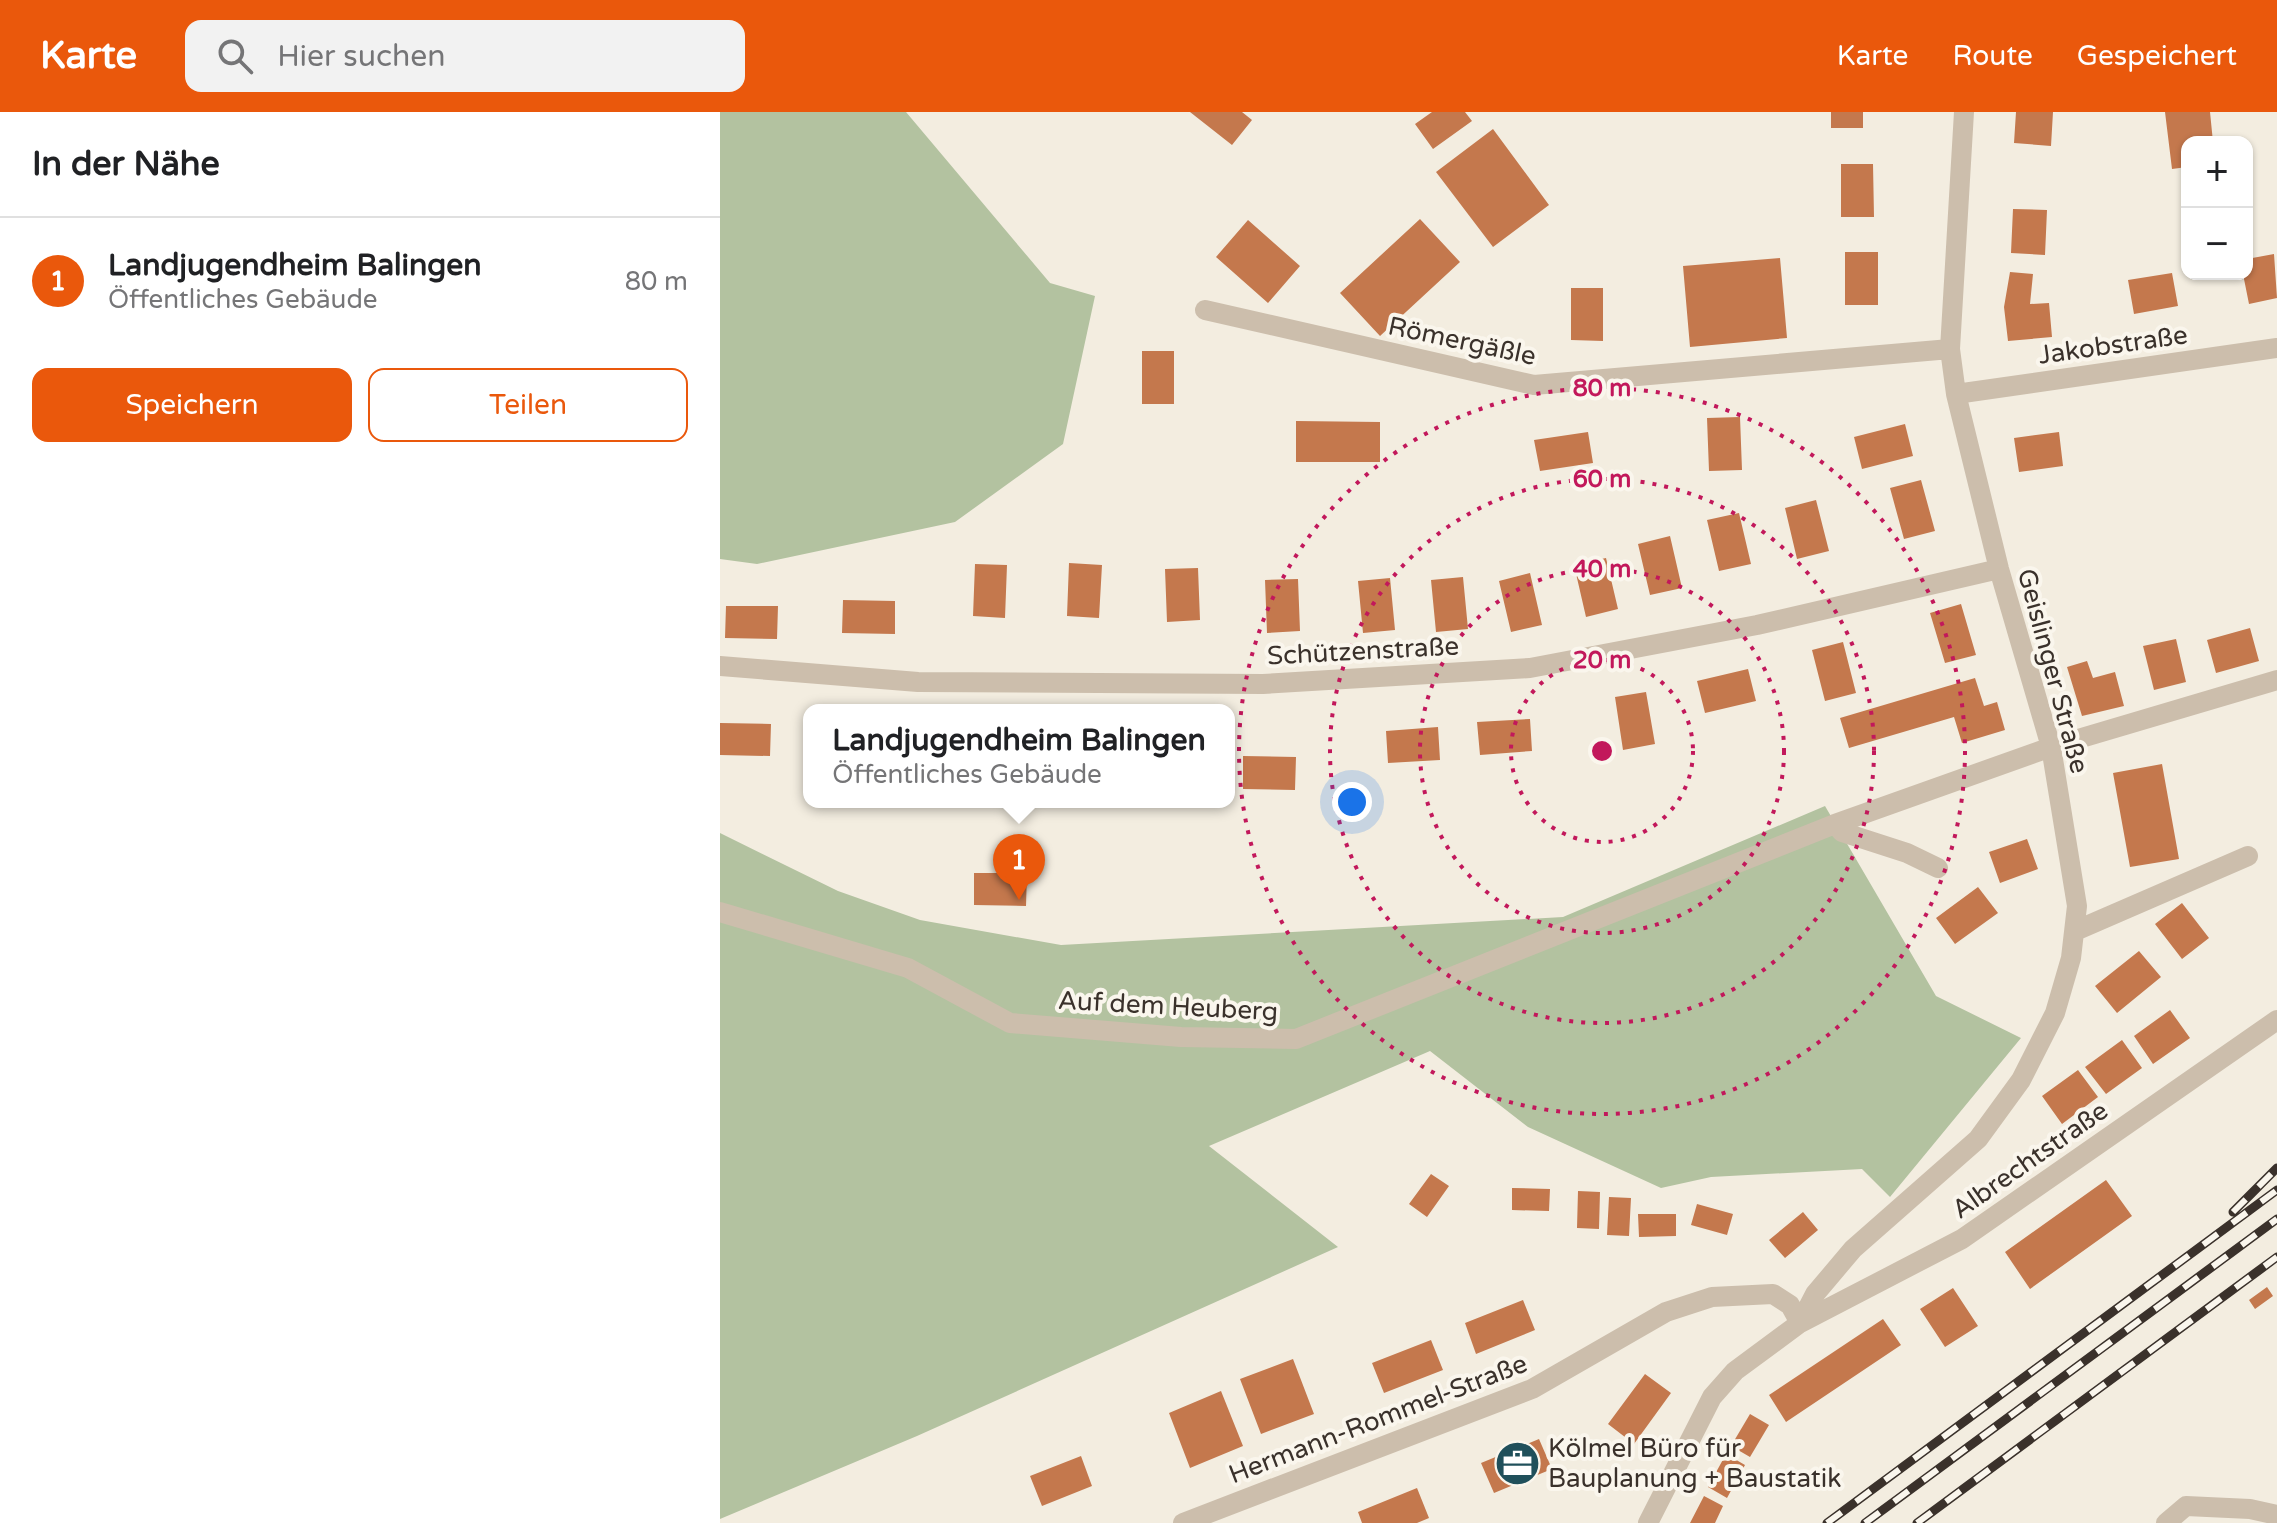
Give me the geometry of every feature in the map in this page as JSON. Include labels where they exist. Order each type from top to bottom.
[{"type":"street","name":"Geislinger Straße","points":[[1648,1523],[1712,1397],[1735,1371],[1800,1323],[1815,1294],[1853,1249],[1978,1139],[2012,1092],[2055,1013],[2071,958],[2077,906],[2051,747],[1999,569],[1956,394],[1950,349],[1964,112]]},
{"type":"street","name":"Römergäßle","points":[[1205,310],[1534,385],[1950,349]]},
{"type":"street","name":"Jakobstraße","points":[[1956,394],[2277,348]]},
{"type":"street","name":"Schützenstraße","points":[[720,666],[918,682],[1263,684],[1530,668],[1757,625],[1999,569]]},
{"type":"street","name":"Auf dem Heuberg","points":[[720,912],[908,968],[1010,1023],[1181,1037],[1296,1039],[1835,824],[2051,747],[2277,680]]},
{"type":"street","points":[[1835,824],[1842,832],[1907,853],[1938,868]]},
{"type":"street","points":[[2075,931],[2248,856]]},
{"type":"street","name":"Albrechtstraße","points":[[1800,1323],[1962,1239],[2277,1020]]},
{"type":"street","name":"Hermann-Rommel-Straße","points":[[1183,1523],[1532,1389],[1666,1312],[1701,1301],[1773,1294],[1790,1305],[1800,1323]]},
{"type":"street","points":[[2166,1523],[2186,1506],[2250,1509],[2277,1515]]},
{"type":"green space","points":[[720,112],[906,112],[1050,283],[1095,296],[1063,444],[955,522],[757,564],[720,559]]},
{"type":"green space","points":[[1825,806],[1936,996],[2021,1038],[1890,1197],[1862,1169],[1711,1177],[1661,1188],[1528,1127],[1430,1051],[1209,1146],[1338,1247],[917,1436],[720,1519],[720,833],[838,891],[920,920],[1061,945],[1563,917]]},
{"type":"building","points":[[1190,112],[1242,112],[1252,120],[1232,145]]},
{"type":"building","points":[[1432,112],[1465,112],[1472,121],[1433,149],[1415,124]]},
{"type":"building","points":[[1831,112],[1863,112],[1863,128],[1831,128]]},
{"type":"building","points":[[2016,112],[2053,112],[2051,146],[2014,143]]},
{"type":"building","points":[[2165,112],[2210,112],[2212,136],[2181,136],[2181,168],[2172,169]]},
{"type":"building","points":[[1493,129],[1549,205],[1493,247],[1436,172]]},
{"type":"building","points":[[1841,164],[1873,164],[1874,217],[1841,217]]},
{"type":"building","points":[[2013,209],[2047,210],[2045,255],[2011,253]]},
{"type":"building","points":[[1420,219],[1460,262],[1380,336],[1340,293]]},
{"type":"building","points":[[1248,220],[1300,266],[1268,303],[1216,257]]},
{"type":"building","points":[[1845,252],[1878,252],[1878,305],[1845,305]]},
{"type":"building","points":[[2274,254],[2277,298],[2249,304],[2244,280],[2253,280],[2253,258]]},
{"type":"building","points":[[1780,258],[1787,338],[1690,347],[1683,266]]},
{"type":"building","points":[[2010,272],[2033,274],[2030,304],[2049,303],[2052,337],[2008,341],[2004,307]]},
{"type":"building","points":[[2172,273],[2178,306],[2134,314],[2128,280]]},
{"type":"building","points":[[1571,288],[1603,288],[1603,341],[1571,340]]},
{"type":"building","points":[[1142,351],[1174,351],[1174,404],[1142,404]]},
{"type":"building","points":[[1740,417],[1742,470],[1709,471],[1707,418]]},
{"type":"building","points":[[1296,421],[1380,422],[1380,462],[1296,462]]},
{"type":"building","points":[[1905,424],[1913,456],[1862,469],[1854,437]]},
{"type":"building","points":[[1588,432],[1593,463],[1540,471],[1534,440]]},
{"type":"building","points":[[2059,432],[2063,466],[2019,472],[2014,438]]},
{"type":"building","points":[[1921,480],[1935,531],[1904,539],[1890,488]]},
{"type":"building","points":[[1816,500],[1829,551],[1797,559],[1785,508]]},
{"type":"building","points":[[1739,513],[1751,564],[1719,571],[1707,520]]},
{"type":"building","points":[[1670,536],[1682,588],[1650,595],[1638,544]]},
{"type":"building","points":[[1606,558],[1618,609],[1586,617],[1574,565]]},
{"type":"building","points":[[1069,563],[1102,565],[1099,618],[1067,616]]},
{"type":"building","points":[[975,564],[1007,565],[1005,618],[973,616]]},
{"type":"building","points":[[1198,568],[1200,620],[1167,622],[1165,569]]},
{"type":"building","points":[[1530,573],[1542,625],[1511,632],[1499,581]]},
{"type":"building","points":[[1463,577],[1468,629],[1436,632],[1431,580]]},
{"type":"building","points":[[1390,578],[1395,630],[1363,633],[1358,581]]},
{"type":"building","points":[[1298,579],[1300,631],[1267,633],[1265,580]]},
{"type":"building","points":[[843,600],[895,601],[895,634],[842,633]]},
{"type":"building","points":[[1961,604],[1976,655],[1945,663],[1930,613]]},
{"type":"building","points":[[726,606],[778,606],[777,639],[725,638]]},
{"type":"building","points":[[2250,628],[2259,661],[2216,673],[2207,640]]},
{"type":"building","points":[[2176,639],[2186,682],[2154,690],[2143,646]]},
{"type":"building","points":[[1843,642],[1856,693],[1825,701],[1812,650]]},
{"type":"building","points":[[2087,661],[2093,678],[2115,672],[2124,706],[2082,716],[2067,667]]},
{"type":"building","points":[[1748,669],[1756,701],[1705,713],[1697,681]]},
{"type":"building","points":[[1975,678],[1984,706],[1997,702],[2005,730],[1962,743],[1954,717],[1849,748],[1840,718]]},
{"type":"building","points":[[1646,692],[1655,744],[1623,750],[1615,697]]},
{"type":"building","points":[[1530,719],[1532,751],[1480,755],[1477,722]]},
{"type":"building","points":[[720,723],[771,724],[770,756],[720,755]]},
{"type":"building","points":[[1438,727],[1440,760],[1388,763],[1386,731]]},
{"type":"building","points":[[1243,756],[1296,757],[1295,790],[1243,789]]},
{"type":"building","points":[[2162,764],[2179,859],[2130,867],[2113,773]]},
{"type":"building","points":[[2027,839],[2038,869],[2000,883],[1989,852]]},
{"type":"building","points":[[974,873],[1027,873],[1026,906],[974,905]]},
{"type":"building","points":[[1978,887],[1998,913],[1955,944],[1936,918]]},
{"type":"building","points":[[2182,903],[2209,938],[2182,959],[2155,924]]},
{"type":"building","points":[[2139,951],[2161,977],[2117,1013],[2095,986]]},
{"type":"building","points":[[2170,1010],[2190,1038],[2153,1064],[2134,1036]]},
{"type":"building","points":[[2122,1040],[2142,1068],[2106,1094],[2085,1067]]},
{"type":"building","points":[[2078,1070],[2098,1097],[2062,1124],[2042,1096]]},
{"type":"building","points":[[1431,1174],[1449,1186],[1427,1217],[1409,1204]]},
{"type":"building","points":[[2106,1180],[2132,1216],[2030,1289],[2005,1252]]},
{"type":"building","points":[[1512,1188],[1550,1189],[1549,1211],[1512,1210]]},
{"type":"building","points":[[1578,1191],[1600,1192],[1599,1229],[1577,1228]]},
{"type":"building","points":[[1609,1197],[1631,1198],[1629,1236],[1607,1235]]},
{"type":"building","points":[[1697,1204],[1733,1214],[1727,1235],[1691,1225]]},
{"type":"building","points":[[1803,1212],[1818,1230],[1785,1258],[1769,1240]]},
{"type":"building","points":[[1638,1214],[1676,1214],[1676,1236],[1639,1237]]},
{"type":"building","points":[[2267,1287],[2273,1296],[2255,1309],[2249,1300]]},
{"type":"building","points":[[1953,1288],[1978,1326],[1945,1347],[1920,1309]]},
{"type":"building","points":[[1523,1300],[1535,1330],[1476,1354],[1465,1323]]},
{"type":"building","points":[[1883,1319],[1901,1345],[1786,1422],[1769,1395]]},
{"type":"building","points":[[1431,1340],[1443,1370],[1384,1393],[1372,1363]]},
{"type":"building","points":[[1293,1359],[1314,1414],[1261,1434],[1240,1379]]},
{"type":"building","points":[[1645,1374],[1671,1393],[1634,1444],[1608,1424]]},
{"type":"building","points":[[1221,1391],[1243,1446],[1190,1468],[1169,1413]]},
{"type":"building","points":[[1750,1414],[1769,1425],[1750,1457],[1731,1446]]},
{"type":"building","points":[[1539,1439],[1552,1469],[1494,1493],[1481,1463]]},
{"type":"building","points":[[1726,1454],[1745,1465],[1727,1498],[1708,1487]]},
{"type":"building","points":[[1081,1456],[1092,1486],[1042,1506],[1030,1476]]},
{"type":"building","points":[[1417,1488],[1429,1518],[1417,1523],[1362,1523],[1358,1512]]},
{"type":"building","points":[[1704,1496],[1723,1506],[1715,1523],[1690,1523]]},
{"type":"railway","points":[[2233,1212],[2277,1168]]},
{"type":"railway","points":[[1827,1523],[2277,1190]]},
{"type":"railway","points":[[1865,1523],[2277,1219]]},
{"type":"railway","points":[[1917,1523],[2277,1257]]},
{"type":"place","name":"Landjugendheim Balingen","points":[[1019,900]]},
{"type":"place","name":"Kölmel Büro für Bauplanung + Baustatik","points":[[1517,1463]]}]
